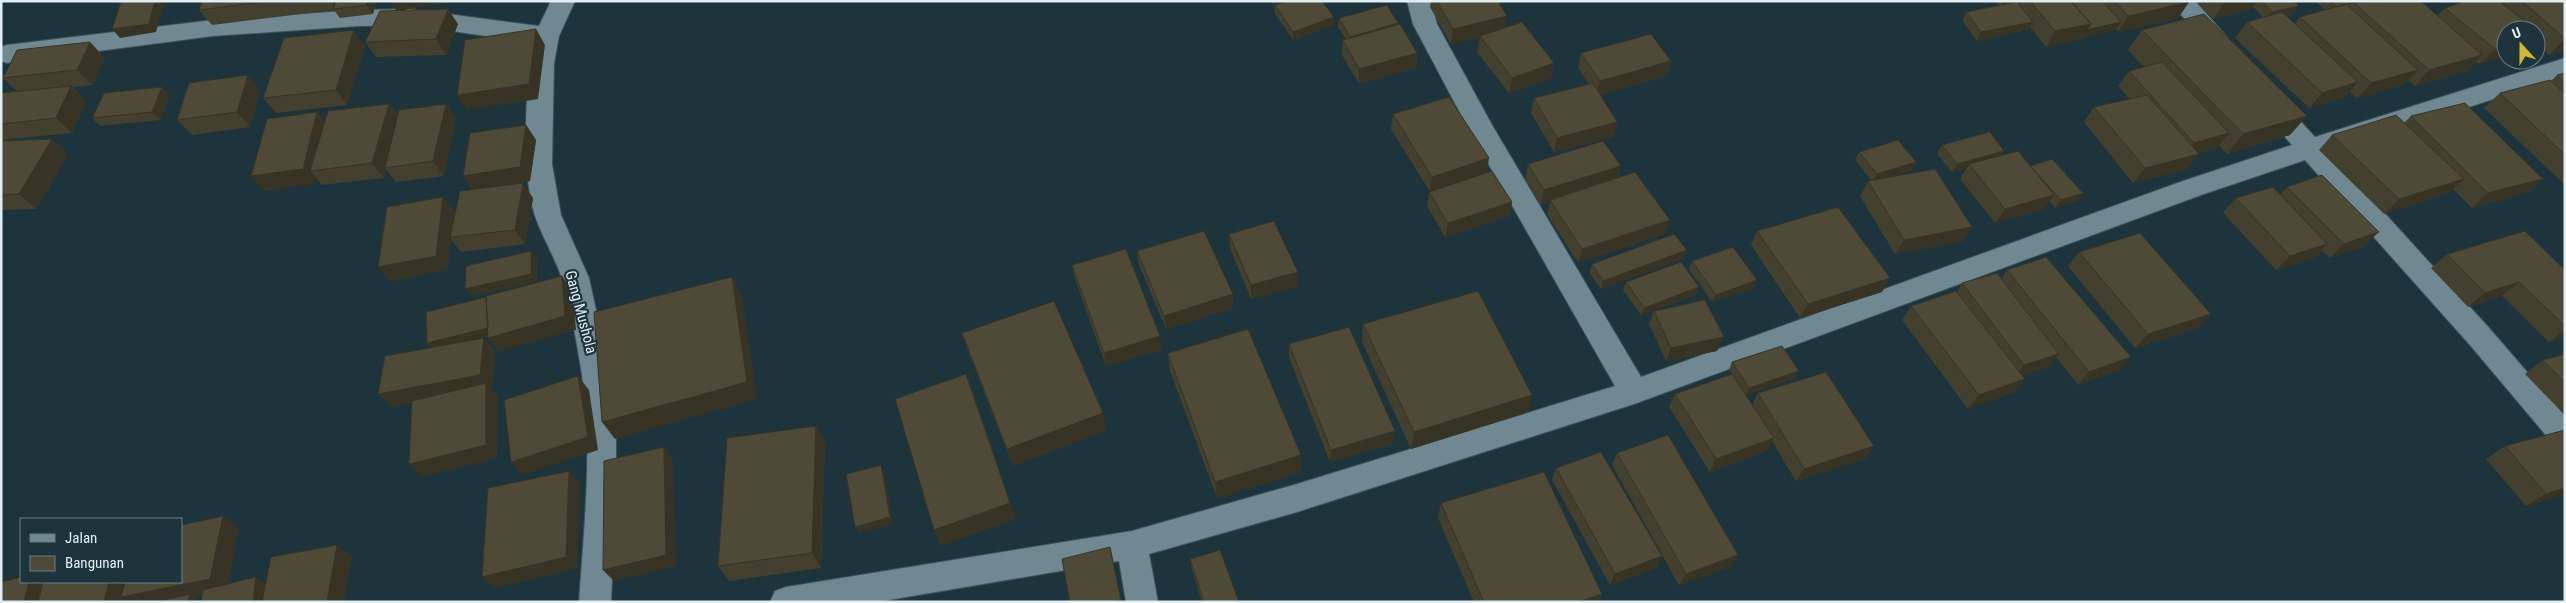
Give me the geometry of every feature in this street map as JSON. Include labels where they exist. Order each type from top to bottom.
[{"type":"street","name":"Gang Mushola","points":[[563,1],[547,36],[542,63],[539,164],[542,191],[548,215],[575,278],[596,374],[602,420],[602,499],[595,602]]},
{"type":"street","points":[[1419,1],[1425,24],[1482,130],[1634,392]]},
{"type":"street","points":[[2181,1],[2236,62]]},
{"type":"street","points":[[7,54],[213,28],[359,18],[410,17],[547,36]]},
{"type":"street","points":[[786,602],[1132,545],[1297,498],[1634,392],[2136,209],[2309,149],[2519,80],[2565,67]]},
{"type":"street","points":[[2253,83],[2309,149],[2480,337],[2565,437]]},
{"type":"street","points":[[1132,545],[1142,602]]},
{"type":"building","points":[[121,1],[155,1],[149,24],[112,29]]},
{"type":"building","points":[[202,1],[269,1],[199,10]]},
{"type":"building","points":[[336,1],[368,1],[367,5],[333,9]]},
{"type":"building","points":[[1287,1],[1322,1],[1334,17],[1293,32],[1275,5]]},
{"type":"building","points":[[1437,1],[1498,1],[1507,16],[1453,29]]},
{"type":"building","points":[[2030,1],[2071,1],[2091,24],[2055,31]]},
{"type":"building","points":[[2071,1],[2102,1],[2121,22],[2087,30],[2091,24]]},
{"type":"building","points":[[2115,1],[2187,1],[2189,2],[2128,16]]},
{"type":"building","points":[[2262,1],[2294,1],[2299,6],[2272,12]]},
{"type":"building","points":[[2331,1],[2354,1],[2337,7]]},
{"type":"building","points":[[2421,1],[2482,55],[2429,70],[2353,2]]},
{"type":"building","points":[[2465,1],[2499,1],[2523,20],[2496,20],[2495,49],[2445,8]]},
{"type":"building","points":[[2522,1],[2565,1],[2565,39],[2546,22],[2546,20],[2544,20]]},
{"type":"building","points":[[2017,2],[2033,22],[1981,32],[1966,12]]},
{"type":"building","points":[[2346,4],[2418,70],[2371,83],[2300,17]]},
{"type":"building","points":[[1387,5],[1398,23],[1350,37],[1339,18]]},
{"type":"building","points":[[448,9],[436,39],[365,42],[380,11]]},
{"type":"building","points":[[2282,12],[2358,82],[2322,93],[2247,22]]},
{"type":"building","points":[[2204,14],[2307,116],[2243,134],[2142,30]]},
{"type":"building","points":[[1522,22],[1554,63],[1512,78],[1480,36]]},
{"type":"building","points":[[1400,24],[1417,53],[1359,69],[1343,40]]},
{"type":"building","points":[[536,29],[529,84],[457,95],[465,40]]},
{"type":"building","points":[[354,30],[336,90],[263,98],[284,38]]},
{"type":"building","points":[[1651,34],[1671,61],[1600,81],[1581,53]]},
{"type":"building","points":[[90,42],[77,70],[3,78],[17,50]]},
{"type":"building","points":[[2162,62],[2229,133],[2194,143],[2129,71]]},
{"type":"building","points":[[2565,73],[2565,83],[2557,75]]},
{"type":"building","points":[[248,75],[237,112],[177,120],[189,83]]},
{"type":"building","points":[[2550,80],[2565,94],[2565,155],[2500,93]]},
{"type":"building","points":[[1593,83],[1617,122],[1557,138],[1534,98]]},
{"type":"building","points":[[71,86],[56,118],[1,124],[1,93]]},
{"type":"building","points":[[162,87],[152,112],[92,118],[104,93]]},
{"type":"building","points":[[2147,95],[2199,154],[2145,168],[2094,107]]},
{"type":"building","points":[[1449,97],[1489,158],[1432,177],[1393,114]]},
{"type":"building","points":[[2465,103],[2543,179],[2488,193],[2411,116]]},
{"type":"building","points":[[389,104],[372,163],[310,171],[328,111]]},
{"type":"building","points":[[446,104],[433,161],[385,168],[399,110]]},
{"type":"building","points":[[317,112],[303,169],[251,176],[267,119]]},
{"type":"building","points":[[2396,115],[2464,179],[2399,199],[2332,135]]},
{"type":"building","points":[[526,125],[520,167],[463,176],[470,133]]},
{"type":"building","points":[[1990,132],[2004,151],[1957,164],[1942,145]]},
{"type":"building","points":[[52,139],[19,194],[1,195],[1,141]]},
{"type":"building","points":[[1898,140],[1916,162],[1877,174],[1859,152]]},
{"type":"building","points":[[1603,141],[1621,166],[1544,190],[1528,164]]},
{"type":"building","points":[[2018,151],[2054,195],[2005,209],[1969,164]]},
{"type":"building","points":[[2052,159],[2083,193],[2061,200],[2030,166]]},
{"type":"building","points":[[1935,169],[1972,227],[1904,240],[1868,181]]},
{"type":"building","points":[[1492,171],[1512,202],[1448,223],[1429,192]]},
{"type":"building","points":[[1635,172],[1670,220],[1582,249],[1550,200]]},
{"type":"building","points":[[2322,175],[2379,232],[2344,244],[2287,187]]},
{"type":"building","points":[[523,183],[515,230],[450,237],[460,191]]},
{"type":"building","points":[[2273,187],[2327,244],[2290,256],[2236,198]]},
{"type":"building","points":[[443,197],[436,256],[378,267],[387,207]]},
{"type":"building","points":[[1838,207],[1890,278],[1808,304],[1757,231]]},
{"type":"building","points":[[1274,221],[1298,272],[1251,285],[1229,234]]},
{"type":"building","points":[[1204,231],[1233,294],[1164,316],[1137,251]]},
{"type":"building","points":[[2525,231],[2565,270],[2565,326],[2519,282],[2485,293],[2447,254]]},
{"type":"building","points":[[2140,233],[2211,314],[2148,334],[2079,252]]},
{"type":"building","points":[[1674,234],[1687,250],[1603,281],[1592,264]]},
{"type":"building","points":[[1733,247],[1757,280],[1716,295],[1692,261]]},
{"type":"building","points":[[1126,249],[1160,336],[1104,353],[1072,265]]},
{"type":"building","points":[[531,251],[531,274],[465,289],[466,266]]},
{"type":"building","points":[[2046,257],[2131,357],[2089,372],[2007,270]]},
{"type":"building","points":[[1681,262],[1699,287],[1644,308],[1626,282]]},
{"type":"building","points":[[1997,273],[2059,354],[2024,365],[1962,283]]},
{"type":"building","points":[[562,276],[565,316],[488,338],[486,296]]},
{"type":"building","points":[[732,277],[747,382],[602,422],[594,312]]},
{"type":"building","points":[[1478,291],[1532,395],[1414,432],[1363,324]]},
{"type":"building","points":[[1956,291],[2025,379],[1979,395],[1911,306]]},
{"type":"building","points":[[486,297],[488,328],[427,343],[426,312]]},
{"type":"building","points":[[1705,300],[1724,337],[1671,348],[1654,311]]},
{"type":"building","points":[[1054,301],[1103,413],[1007,449],[962,333]]},
{"type":"building","points":[[1349,327],[1395,431],[1331,450],[1289,344]]},
{"type":"building","points":[[1248,329],[1301,455],[1215,482],[1168,353]]},
{"type":"building","points":[[484,338],[480,375],[378,394],[385,356]]},
{"type":"building","points":[[1782,346],[1799,371],[1749,388],[1732,362]]},
{"type":"building","points":[[2565,354],[2565,382],[2543,360]]},
{"type":"building","points":[[1826,372],[1874,446],[1804,469],[1758,393]]},
{"type":"building","points":[[966,374],[1010,503],[934,530],[895,399]]},
{"type":"building","points":[[1732,374],[1774,438],[1716,459],[1675,394]]},
{"type":"building","points":[[578,376],[588,437],[511,462],[504,400]]},
{"type":"building","points":[[486,383],[486,445],[409,464],[412,401]]},
{"type":"building","points":[[816,426],[812,553],[718,566],[727,438]]},
{"type":"building","points":[[2565,430],[2565,488],[2546,494],[2505,446]]},
{"type":"building","points":[[1668,435],[1738,555],[1686,574],[1617,453]]},
{"type":"building","points":[[664,447],[666,555],[603,570],[604,461]]},
{"type":"building","points":[[1601,452],[1662,556],[1615,574],[1556,468]]},
{"type":"building","points":[[881,465],[890,517],[855,527],[846,474]]},
{"type":"building","points":[[569,471],[566,557],[482,577],[488,488]]},
{"type":"building","points":[[1544,472],[1602,594],[1578,602],[1484,602],[1441,503]]},
{"type":"building","points":[[223,516],[210,579],[121,597],[125,583],[182,583],[182,525]]},
{"type":"building","points":[[337,545],[327,602],[262,602],[271,557]]},
{"type":"building","points":[[1110,547],[1121,600],[1112,602],[1070,602],[1062,559]]},
{"type":"building","points":[[1220,550],[1239,602],[1204,602],[1190,559]]},
{"type":"building","points":[[20,577],[20,583],[29,583],[24,602],[1,602],[1,582]]},
{"type":"building","points":[[256,577],[253,602],[201,602],[203,590]]},
{"type":"building","points":[[43,583],[109,583],[104,602],[38,602]]},
{"type":"building","points":[[190,594],[188,602],[154,602]]}]
